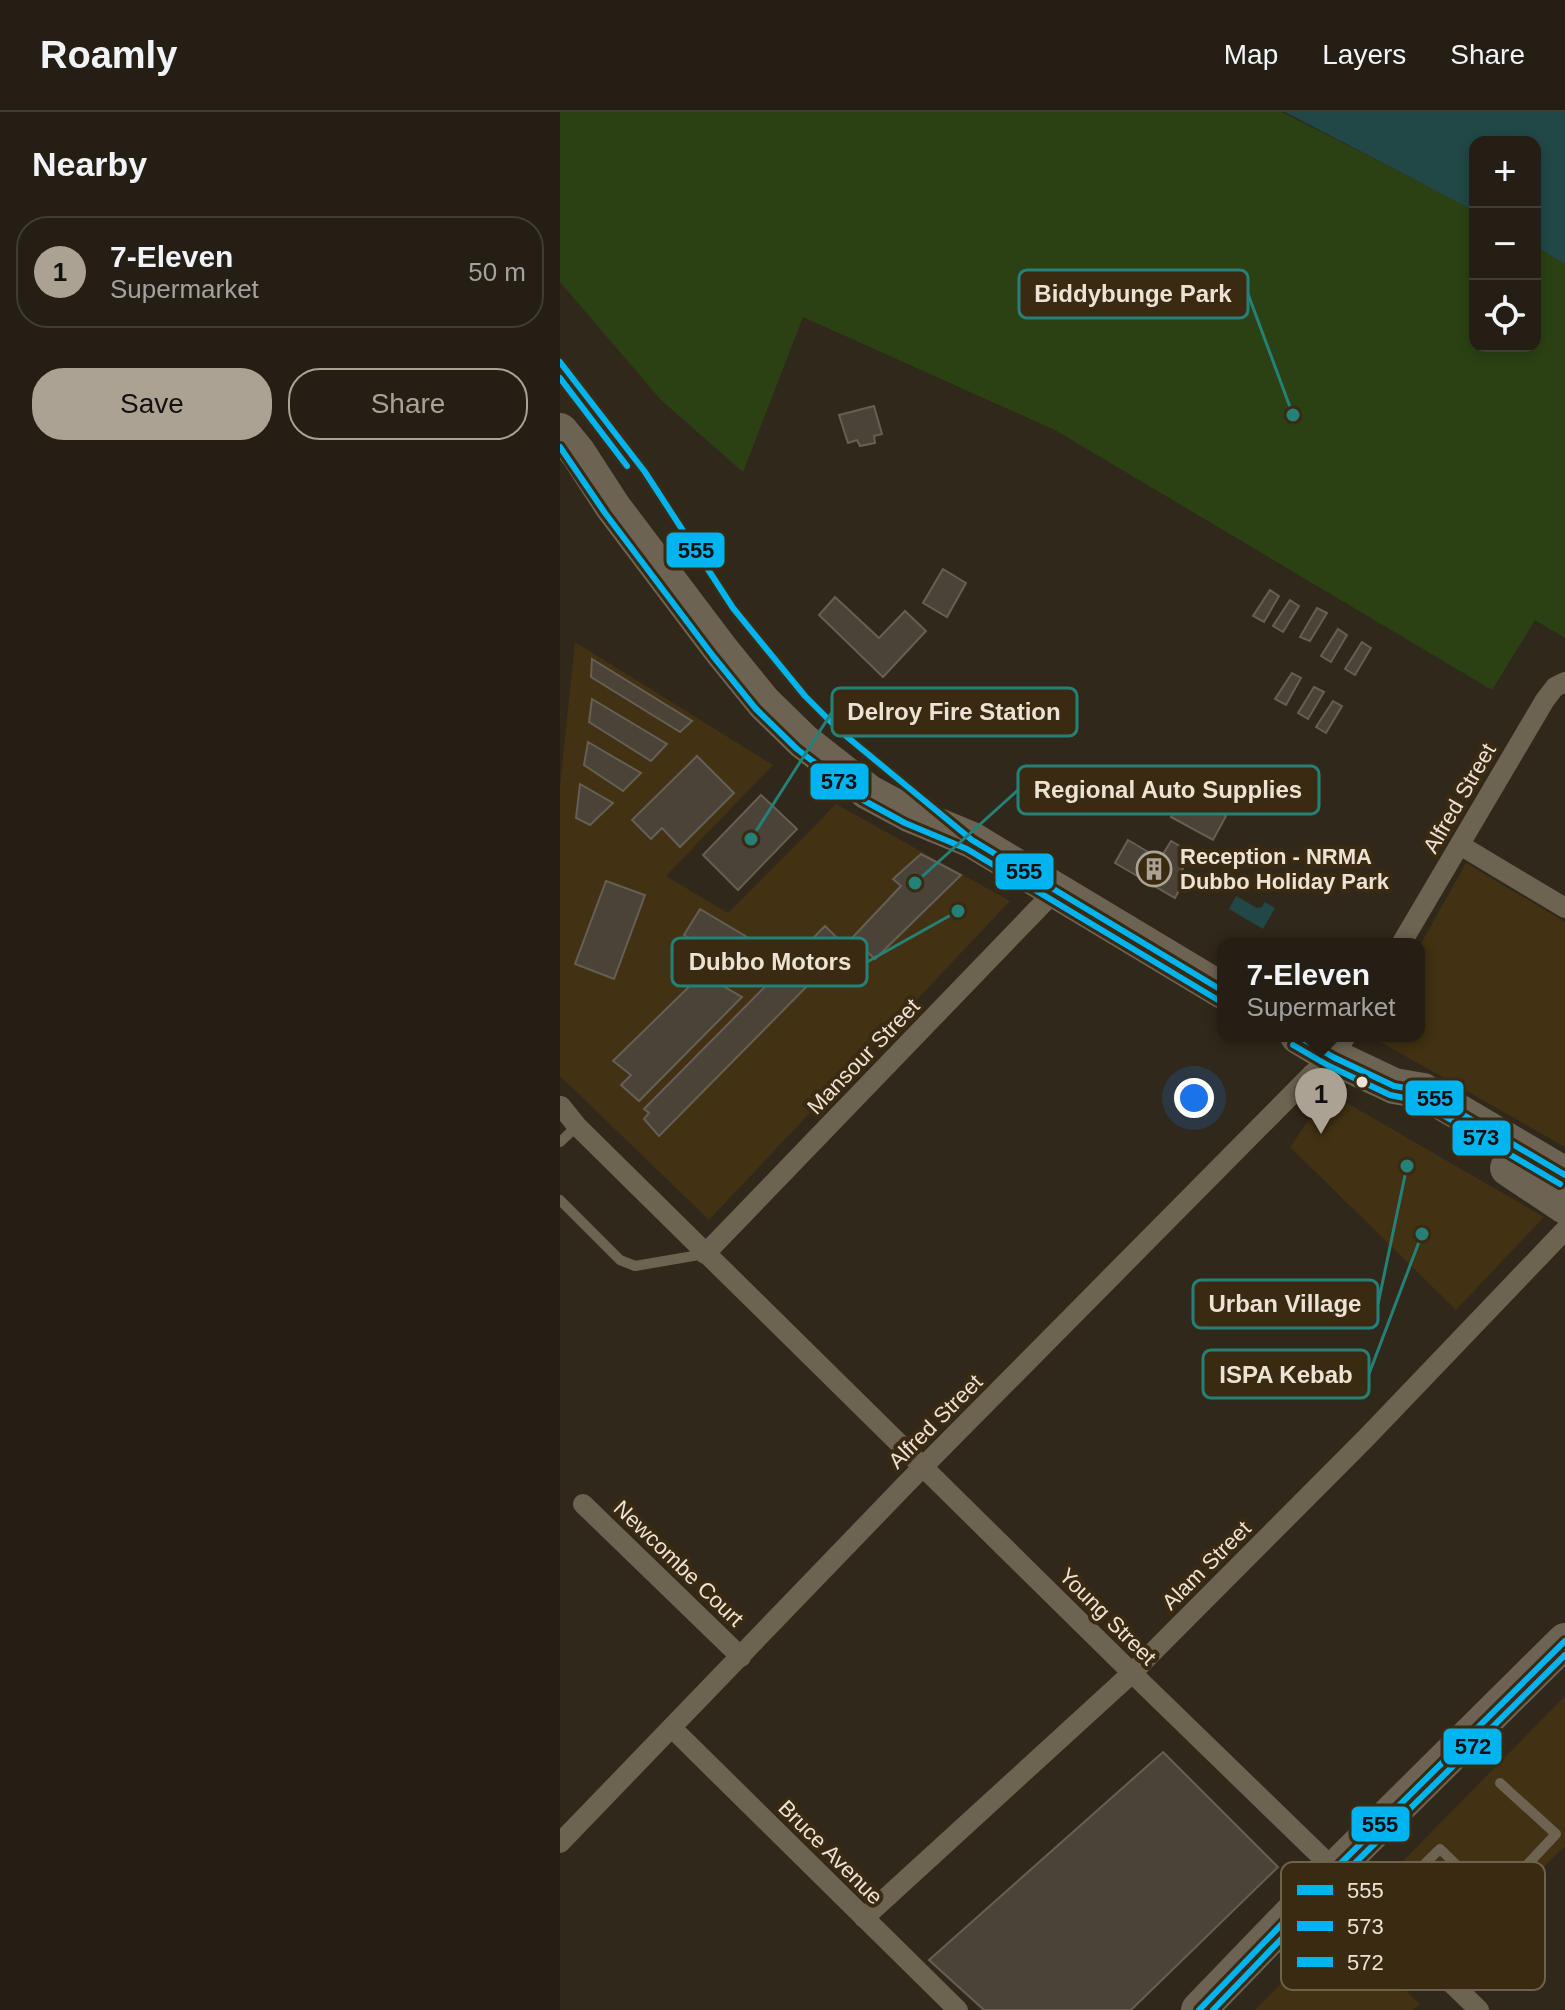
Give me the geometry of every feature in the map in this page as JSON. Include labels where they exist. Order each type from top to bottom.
[{"type":"highway","points":[[560,431],[721,650],[764,703],[803,741],[868,792],[909,814],[972,840],[1217,987]]},
{"type":"highway","points":[[1339,1046],[1394,1086],[1412,1106],[1565,1206]]},
{"type":"highway","points":[[1394,1086],[1423,1091],[1565,1175]]},
{"type":"highway","points":[[1342,1862],[1565,1641]]},
{"type":"highway","points":[[1199,2010],[1281,1925]]},
{"type":"street","name":"Alfred Street","points":[[1405,938],[1545,700],[1555,687],[1565,682]]},
{"type":"street","points":[[1460,845],[1565,908]]},
{"type":"street","name":"Mansour Street","points":[[705,1254],[1055,891]]},
{"type":"street","name":"Alfred Street","points":[[560,1843],[923,1468],[1339,1046]]},
{"type":"street","name":"Young Street","points":[[561,1106],[577,1126],[705,1254],[1326,1862]]},
{"type":"street","name":"Alam Street","points":[[864,1918],[1132,1673],[1378,1426],[1565,1230]]},
{"type":"street","name":"Newcombe Court","points":[[583,1504],[741,1657]]},
{"type":"street","name":"Bruce Avenue","points":[[672,1728],[958,2010]]},
{"type":"street","name":"Young Street","points":[[1459,1990],[1479,2010]]},
{"type":"lane","points":[[560,1142],[577,1126]]},
{"type":"lane","points":[[560,1200],[620,1260],[635,1266],[705,1254]]},
{"type":"lane","points":[[1500,1783],[1556,1834],[1529,1862]]},
{"type":"lane","points":[[1426,1862],[1440,1849],[1454,1862]]},
{"type":"shaded area","points":[[575,642],[773,765],[666,876],[728,913],[836,804],[1010,901],[709,1220],[560,1076],[560,786]]},
{"type":"shaded area","points":[[1466,863],[1565,922],[1565,1147],[1381,1042],[1425,1042],[1424,938]]},
{"type":"shaded area","points":[[1328,1092],[1544,1217],[1456,1310],[1290,1147]]},
{"type":"shaded area","points":[[1565,1696],[1565,1846],[1545,1866],[1545,1862],[1402,1862]]},
{"type":"shaded area","points":[[1281,1983],[1281,1990],[1405,1990],[1420,2004],[1413,2010],[1255,2010]]},
{"type":"green space","points":[[560,112],[1282,112],[1469,208],[1469,352],[1541,352],[1541,250],[1565,264],[1565,638],[1535,620],[1492,690],[1055,430],[803,317],[743,472],[661,400],[560,282]]},
{"type":"water","points":[[1285,112],[1565,112],[1565,264],[1541,250],[1541,136],[1469,136],[1469,208]]},
{"type":"water","points":[[1236,896],[1257,908],[1265,902],[1275,908],[1263,929],[1229,909]]},
{"type":"building","points":[[874,406],[882,434],[874,436],[875,443],[860,446],[857,440],[848,443],[839,415]]},
{"type":"building","points":[[943,569],[966,583],[947,617],[923,603]]},
{"type":"building","points":[[1270,590],[1279,596],[1264,622],[1253,616]]},
{"type":"building","points":[[835,597],[879,638],[905,611],[926,631],[883,677],[819,615]]},
{"type":"building","points":[[1290,600],[1299,606],[1283,632],[1273,626]]},
{"type":"building","points":[[1317,608],[1327,613],[1310,641],[1300,637]]},
{"type":"building","points":[[1338,629],[1347,635],[1331,662],[1321,656]]},
{"type":"building","points":[[1362,642],[1371,648],[1355,675],[1345,669]]},
{"type":"building","points":[[592,659],[692,721],[680,732],[591,677]]},
{"type":"building","points":[[1292,673],[1301,678],[1286,705],[1275,699]]},
{"type":"building","points":[[1314,687],[1324,692],[1308,719],[1298,713]]},
{"type":"building","points":[[592,699],[667,744],[651,761],[589,722]]},
{"type":"building","points":[[1333,701],[1342,706],[1326,733],[1316,727]]},
{"type":"building","points":[[588,742],[641,773],[623,791],[584,765]]},
{"type":"building","points":[[697,756],[734,793],[680,847],[662,828],[651,839],[632,820]]},
{"type":"building","points":[[580,784],[613,803],[590,825],[576,818]]},
{"type":"building","points":[[761,795],[797,829],[738,890],[703,855]]},
{"type":"building","points":[[1193,797],[1226,816],[1213,840],[1171,817],[1178,805],[1186,810]]},
{"type":"building","name":"Reception - NRMA Dubbo Holiday Park","points":[[1128,840],[1160,859],[1171,841],[1192,853],[1179,875],[1185,879],[1175,898],[1115,863]]},
{"type":"building","points":[[921,854],[961,875],[875,959],[852,938],[901,886],[893,879]]},
{"type":"building","points":[[606,881],[645,895],[614,979],[575,964]]},
{"type":"building","points":[[700,909],[774,953],[758,980],[684,935]]},
{"type":"building","points":[[825,926],[859,959],[838,982],[825,968],[659,1136],[644,1119],[649,1113],[644,1109]]},
{"type":"building","points":[[702,974],[742,997],[639,1101],[621,1085],[631,1075],[613,1061]]},
{"type":"building","points":[[1163,1752],[1278,1867],[1131,2010],[984,2010],[929,1960]]},
{"type":"transit line","name":"555","points":[[560,362],[645,472],[733,608],[805,696],[840,731],[972,840],[1217,987]]},
{"type":"transit line","name":"573","points":[[560,378],[627,466]]},
{"type":"transit line","name":"573","points":[[560,447],[605,513],[713,656],[756,709],[797,749],[863,800],[905,823],[967,849],[1217,999]]},
{"type":"transit line","name":"555","points":[[1308,1042],[1394,1086],[1423,1091],[1565,1175]]},
{"type":"transit line","name":"573","points":[[1293,1045],[1390,1095],[1419,1101],[1560,1184]]},
{"type":"transit line","name":"555","points":[[1342,1862],[1565,1641]]},
{"type":"transit line","name":"572","points":[[1356,1862],[1565,1655]]},
{"type":"transit line","name":"555","points":[[1199,2010],[1281,1925]]},
{"type":"transit line","name":"572","points":[[1213,2010],[1281,1939]]},
{"type":"place","name":"Biddybunge Park","points":[[1293,415]]},
{"type":"place","name":"Delroy Fire Station","points":[[751,839]]},
{"type":"place","name":"Reception - NRMA Dubbo Holiday Park","points":[[1154,869]]},
{"type":"place","name":"Regional Auto Supplies","points":[[915,883]]},
{"type":"place","name":"Dubbo Motors","points":[[958,911]]},
{"type":"place","name":"7-Eleven","points":[[1321,1134]]},
{"type":"place","name":"Urban Village","points":[[1407,1166]]},
{"type":"place","name":"ISPA Kebab","points":[[1422,1234]]}]
